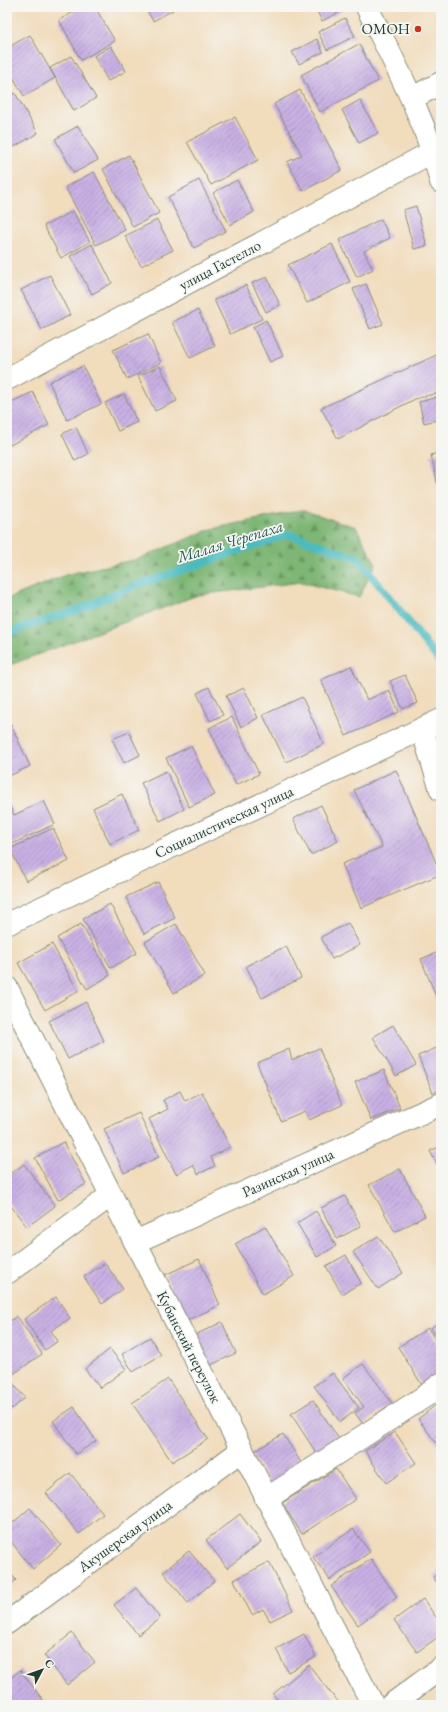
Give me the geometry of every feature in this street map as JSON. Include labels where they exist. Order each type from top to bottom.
[{"type":"street","points":[[366,7],[412,98],[434,151],[441,182]]},
{"type":"street","points":[[412,98],[441,83]]},
{"type":"street","name":"улица Гастелло","points":[[7,379],[434,151]]},
{"type":"street","points":[[432,724],[441,790]]},
{"type":"street","name":"Социалистическая улица","points":[[7,924],[432,724]]},
{"type":"street","name":"Кубанский переулок","points":[[7,988],[266,1499],[373,1705]]},
{"type":"street","name":"Разинская улица","points":[[135,1242],[441,1104]]},
{"type":"street","points":[[7,1273],[111,1195]]},
{"type":"street","points":[[266,1499],[427,1395],[441,1384]]},
{"type":"street","name":"Акушерская улица","points":[[7,1623],[242,1450]]},
{"type":"street","points":[[391,1705],[441,1668]]},
{"type":"green space","points":[[302,510],[356,527],[376,564],[359,597],[301,582],[198,595],[7,666],[7,599],[68,574],[138,559],[211,529]]},
{"type":"building","points":[[83,7],[95,7],[115,41],[81,60],[59,20]]},
{"type":"building","points":[[145,7],[171,7],[173,10],[153,21]]},
{"type":"building","points":[[340,7],[342,11],[322,21],[315,8]]},
{"type":"building","points":[[345,18],[355,36],[327,50],[318,32]]},
{"type":"building","points":[[30,35],[55,78],[24,96],[7,67],[7,48]]},
{"type":"building","points":[[317,39],[323,52],[299,64],[292,52]]},
{"type":"building","points":[[359,44],[378,81],[320,112],[301,75]]},
{"type":"building","points":[[111,46],[126,71],[108,81],[94,56]]},
{"type":"building","points":[[71,56],[96,98],[74,111],[50,68]]},
{"type":"building","points":[[300,90],[342,170],[303,191],[287,162],[302,155],[274,104]]},
{"type":"building","points":[[15,93],[38,133],[14,147],[7,134],[7,97]]},
{"type":"building","points":[[360,100],[378,133],[359,143],[342,110]]},
{"type":"building","points":[[235,117],[258,160],[211,185],[187,142]]},
{"type":"building","points":[[78,126],[98,160],[74,173],[55,139]]},
{"type":"building","points":[[129,155],[159,213],[133,227],[103,169]]},
{"type":"building","points":[[94,172],[125,230],[96,245],[65,187]]},
{"type":"building","points":[[199,180],[226,231],[194,248],[168,197]]},
{"type":"building","points":[[237,180],[254,212],[230,225],[213,193]]},
{"type":"building","points":[[416,206],[427,246],[414,249],[403,210]]},
{"type":"building","points":[[73,211],[90,242],[61,258],[44,226]]},
{"type":"building","points":[[381,219],[390,238],[364,251],[373,269],[357,277],[339,240]]},
{"type":"building","points":[[157,220],[173,250],[141,266],[125,236]]},
{"type":"building","points":[[92,244],[112,283],[92,294],[70,256]]},
{"type":"building","points":[[332,244],[350,282],[307,303],[288,265]]},
{"type":"building","points":[[50,275],[70,315],[42,330],[21,290]]},
{"type":"building","points":[[267,277],[280,305],[266,312],[252,283]]},
{"type":"building","points":[[366,284],[383,324],[370,329],[353,289]]},
{"type":"building","points":[[246,285],[262,319],[230,334],[214,300]]},
{"type":"building","points":[[198,310],[215,346],[190,358],[172,322]]},
{"type":"building","points":[[266,320],[283,356],[270,362],[253,327]]},
{"type":"building","points":[[148,334],[161,363],[127,379],[113,350]]},
{"type":"building","points":[[441,353],[441,392],[415,399],[338,439],[321,408]]},
{"type":"building","points":[[83,366],[101,404],[67,420],[49,382]]},
{"type":"building","points":[[160,366],[177,401],[155,411],[138,376]]},
{"type":"building","points":[[33,392],[49,425],[10,445],[7,439],[7,404]]},
{"type":"building","points":[[124,394],[137,422],[118,431],[105,403]]},
{"type":"building","points":[[441,396],[441,419],[424,423],[419,402]]},
{"type":"building","points":[[76,427],[88,454],[75,461],[62,434]]},
{"type":"building","points":[[441,452],[441,495],[440,495],[431,455]]},
{"type":"building","points":[[351,666],[367,700],[389,690],[399,712],[346,736],[321,680]]},
{"type":"building","points":[[405,675],[418,703],[403,709],[390,681]]},
{"type":"building","points":[[209,687],[223,715],[210,721],[197,693]]},
{"type":"building","points":[[244,688],[258,718],[241,727],[226,696]]},
{"type":"building","points":[[302,697],[324,744],[286,762],[263,715]]},
{"type":"building","points":[[232,717],[259,774],[236,785],[209,728]]},
{"type":"building","points":[[11,725],[30,766],[7,777],[7,727]]},
{"type":"building","points":[[129,732],[140,755],[124,763],[112,739]]},
{"type":"building","points":[[191,746],[215,795],[189,807],[166,758]]},
{"type":"building","points":[[396,770],[441,874],[361,908],[342,864],[382,847],[354,790]]},
{"type":"building","points":[[166,771],[184,809],[160,821],[141,783]]},
{"type":"building","points":[[122,794],[139,830],[110,844],[93,808]]},
{"type":"building","points":[[7,800],[14,815],[44,801],[55,824],[12,844],[7,834]]},
{"type":"building","points":[[321,805],[338,841],[311,855],[293,819]]},
{"type":"building","points":[[53,828],[69,861],[26,881],[10,849]]},
{"type":"building","points":[[158,882],[175,918],[144,934],[126,897]]},
{"type":"building","points":[[110,904],[137,953],[111,968],[83,919]]},
{"type":"building","points":[[348,923],[360,945],[332,959],[321,937]]},
{"type":"building","points":[[81,924],[110,975],[87,989],[57,938]]},
{"type":"building","points":[[176,924],[205,975],[174,993],[145,942]]},
{"type":"building","points":[[52,944],[78,991],[45,1010],[18,963]]},
{"type":"building","points":[[286,946],[301,978],[262,998],[246,966]]},
{"type":"building","points":[[441,951],[441,997],[437,999],[421,959]]},
{"type":"building","points":[[86,1002],[104,1041],[68,1059],[49,1021]]},
{"type":"building","points":[[393,1025],[416,1065],[396,1076],[373,1037]]},
{"type":"building","points":[[441,1046],[441,1089],[433,1093],[418,1056]]},
{"type":"building","points":[[319,1048],[342,1105],[309,1120],[305,1111],[281,1121],[257,1063],[289,1049],[292,1060]]},
{"type":"building","points":[[384,1070],[400,1108],[371,1120],[355,1082]]},
{"type":"building","points":[[180,1091],[185,1101],[202,1092],[230,1147],[211,1157],[215,1166],[198,1174],[193,1165],[176,1174],[149,1119],[168,1109],[163,1100]]},
{"type":"building","points":[[139,1113],[159,1157],[124,1173],[104,1129]]},
{"type":"building","points":[[63,1142],[86,1184],[58,1200],[35,1158]]},
{"type":"building","points":[[441,1146],[441,1172],[430,1151]]},
{"type":"building","points":[[24,1164],[55,1206],[27,1227],[7,1201],[7,1176]]},
{"type":"building","points":[[400,1169],[425,1216],[395,1232],[369,1185]]},
{"type":"building","points":[[345,1196],[361,1226],[337,1239],[321,1208]]},
{"type":"building","points":[[316,1211],[336,1246],[317,1257],[297,1223]]},
{"type":"building","points":[[265,1226],[294,1276],[263,1294],[235,1244]]},
{"type":"building","points":[[378,1236],[403,1273],[378,1289],[353,1252]]},
{"type":"building","points":[[346,1255],[361,1283],[342,1294],[326,1266]]},
{"type":"building","points":[[199,1259],[220,1305],[186,1321],[165,1275]]},
{"type":"building","points":[[105,1263],[123,1289],[102,1304],[84,1277]]},
{"type":"building","points":[[56,1297],[70,1318],[51,1331],[58,1341],[45,1350],[24,1319]]},
{"type":"building","points":[[17,1316],[42,1354],[12,1375],[7,1368],[7,1323]]},
{"type":"building","points":[[441,1320],[441,1342],[431,1328]]},
{"type":"building","points":[[222,1322],[236,1353],[209,1366],[195,1335]]},
{"type":"building","points":[[428,1328],[441,1349],[441,1373],[422,1385],[398,1347]]},
{"type":"building","points":[[150,1337],[161,1355],[133,1372],[122,1354]]},
{"type":"building","points":[[110,1349],[126,1369],[100,1388],[85,1369]]},
{"type":"building","points":[[363,1364],[392,1403],[363,1424],[355,1413],[364,1407],[343,1378]]},
{"type":"building","points":[[333,1373],[359,1408],[340,1422],[314,1386]]},
{"type":"building","points":[[7,1376],[25,1398],[12,1409],[7,1402]]},
{"type":"building","points":[[168,1379],[208,1439],[172,1462],[132,1403]]},
{"type":"building","points":[[313,1400],[339,1439],[317,1454],[291,1414]]},
{"type":"building","points":[[441,1401],[441,1449],[418,1419]]},
{"type":"building","points":[[74,1407],[96,1441],[76,1454],[53,1421]]},
{"type":"building","points":[[395,1432],[416,1463],[386,1483],[365,1451]]},
{"type":"building","points":[[283,1434],[302,1464],[270,1484],[251,1453]]},
{"type":"building","points":[[336,1469],[356,1499],[302,1534],[282,1503]]},
{"type":"building","points":[[70,1473],[103,1514],[79,1534],[46,1493]]},
{"type":"building","points":[[30,1508],[61,1545],[33,1569],[7,1537],[7,1528]]},
{"type":"building","points":[[240,1514],[261,1542],[227,1568],[206,1540]]},
{"type":"building","points":[[353,1529],[370,1552],[330,1580],[313,1557]]},
{"type":"building","points":[[189,1551],[214,1581],[188,1603],[163,1572]]},
{"type":"building","points":[[371,1559],[397,1597],[358,1625],[331,1586]]},
{"type":"building","points":[[269,1562],[293,1610],[270,1621],[263,1609],[252,1615],[234,1580]]},
{"type":"building","points":[[7,1569],[16,1580],[7,1587]]},
{"type":"building","points":[[441,1571],[441,1587],[433,1577]]},
{"type":"building","points":[[136,1588],[160,1618],[138,1635],[114,1605]]},
{"type":"building","points":[[423,1599],[441,1624],[441,1635],[417,1652],[394,1620]]},
{"type":"building","points":[[72,1633],[95,1662],[67,1685],[44,1655]]},
{"type":"building","points":[[304,1634],[316,1657],[288,1672],[276,1649]]},
{"type":"building","points":[[309,1665],[340,1705],[281,1705],[273,1694]]},
{"type":"building","points":[[20,1670],[47,1705],[7,1705],[7,1681]]},
{"type":"waterway","name":"Малая Черепаха","points":[[7,634],[75,611],[135,586],[288,534],[358,558],[441,663]]},
{"type":"place","name":"ОМОН","points":[[418,29]]}]
